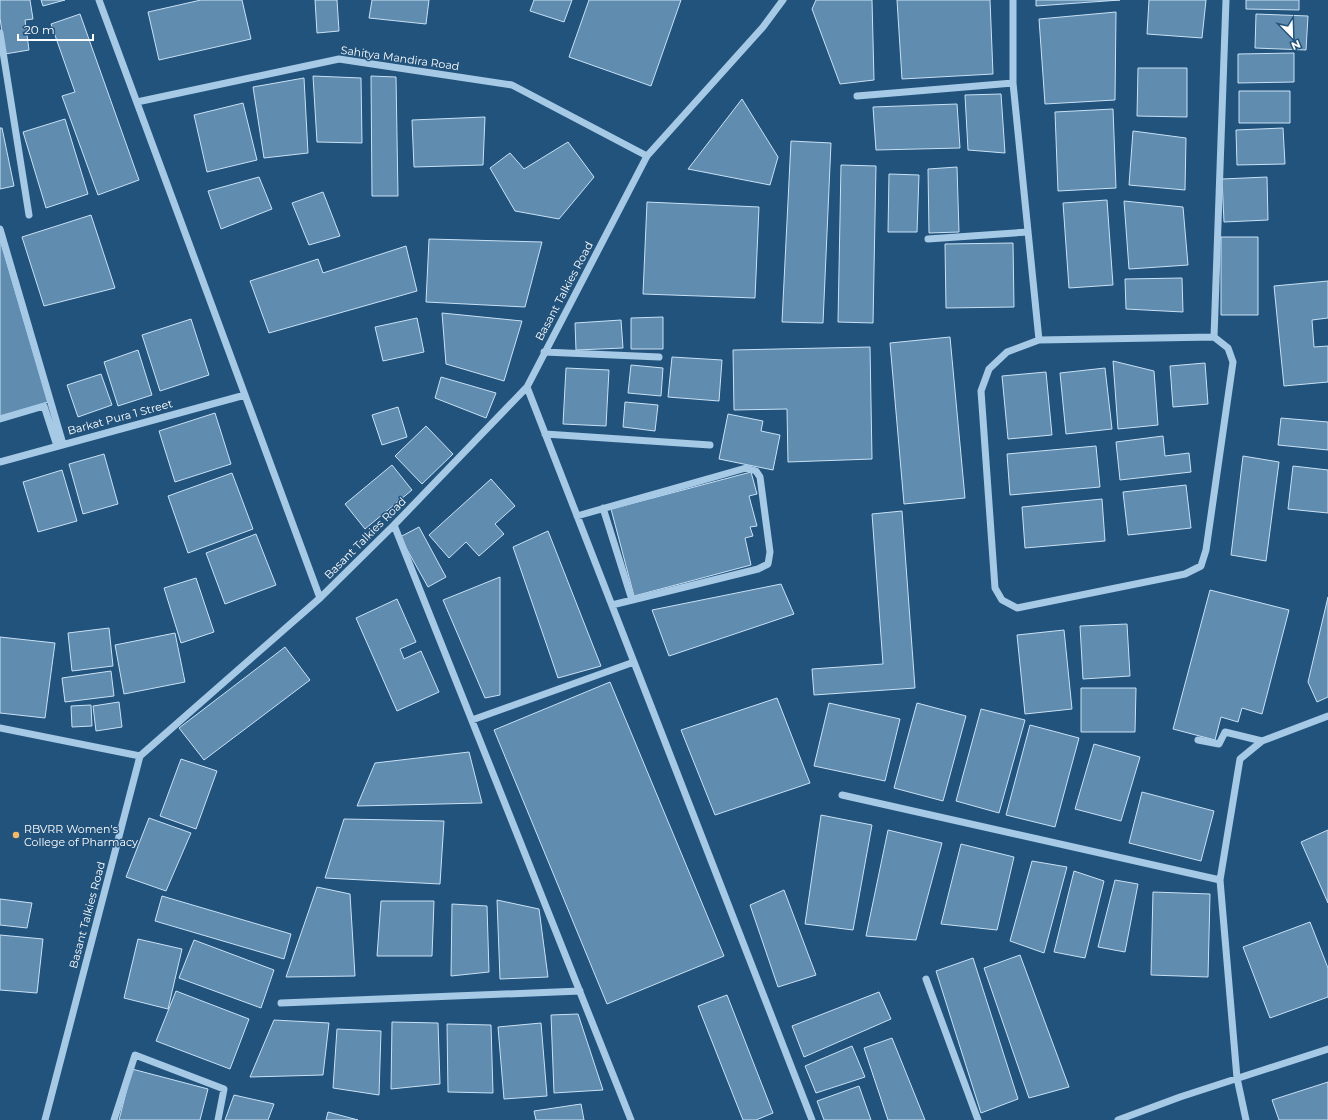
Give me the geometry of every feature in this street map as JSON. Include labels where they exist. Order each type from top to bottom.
[{"type":"street","points":[[99,0],[320,598]]},
{"type":"street","name":"Basant Talkies Road","points":[[45,1120],[140,756],[320,598],[394,525],[527,387],[647,156],[763,27],[783,0]]},
{"type":"street","points":[[1013,0],[1013,83],[1039,340]]},
{"type":"street","points":[[1214,337],[1226,0]]},
{"type":"street","points":[[0,33],[29,215]]},
{"type":"street","name":"Sahitya Mandira Road","points":[[137,102],[339,59],[512,86],[647,156]]},
{"type":"street","points":[[857,96],[1013,83]]},
{"type":"street","points":[[0,229],[60,445]]},
{"type":"street","points":[[928,239],[1028,232]]},
{"type":"street","points":[[1214,337],[1228,348],[1233,362],[1206,550],[1201,566],[1185,574],[1017,608],[1002,600],[995,588],[981,391],[989,369],[1007,352],[1039,340],[1214,337]]},
{"type":"street","points":[[544,352],[659,357]]},
{"type":"street","points":[[527,387],[812,1120]]},
{"type":"street","name":"Barkat Pura 1 Street","points":[[0,462],[245,395]]},
{"type":"street","points":[[0,419],[44,406],[60,445]]},
{"type":"street","points":[[545,434],[710,445]]},
{"type":"street","points":[[577,516],[746,468],[756,471],[760,477],[770,552],[768,564],[758,569],[612,605]]},
{"type":"street","points":[[604,508],[632,600]]},
{"type":"street","points":[[394,525],[631,1120]]},
{"type":"street","points":[[472,720],[634,662]]},
{"type":"street","points":[[1246,1120],[1237,1078],[1220,880],[1240,759],[1262,741],[1328,716]]},
{"type":"street","points":[[0,728],[140,756]]},
{"type":"street","points":[[1198,740],[1219,744],[1225,732],[1262,741]]},
{"type":"street","points":[[842,795],[1220,880]]},
{"type":"street","points":[[926,979],[978,1120]]},
{"type":"street","points":[[281,1003],[580,991]]},
{"type":"street","points":[[1118,1120],[1237,1078],[1328,1049]]},
{"type":"street","points":[[114,1120],[135,1055],[224,1089],[218,1120]]},
{"type":"building","points":[[0,0],[30,0],[33,19],[25,20],[29,50],[5,54],[0,18]]},
{"type":"building","points":[[41,0],[65,0],[43,6]]},
{"type":"building","points":[[201,0],[242,0],[251,39],[159,60],[148,12]]},
{"type":"building","points":[[315,0],[337,0],[339,31],[317,33]]},
{"type":"building","points":[[372,0],[429,0],[426,24],[369,18]]},
{"type":"building","points":[[534,0],[572,0],[564,22],[530,11]]},
{"type":"building","points":[[589,0],[681,0],[651,86],[569,57]]},
{"type":"building","points":[[816,0],[872,0],[874,80],[840,84],[812,9]]},
{"type":"building","points":[[897,0],[990,0],[993,74],[902,79]]},
{"type":"building","points":[[1036,0],[1120,0],[1036,6]]},
{"type":"building","points":[[1149,0],[1206,0],[1202,38],[1147,34]]},
{"type":"building","points":[[1246,0],[1299,0],[1299,10],[1246,9]]},
{"type":"building","points":[[1116,12],[1115,100],[1045,104],[1039,19]]},
{"type":"building","points":[[80,14],[139,180],[98,195],[62,96],[75,92],[51,24]]},
{"type":"building","points":[[1256,14],[1308,16],[1306,50],[1255,48]]},
{"type":"building","points":[[1294,53],[1294,82],[1238,83],[1238,54]]},
{"type":"building","points":[[1138,68],[1187,68],[1187,117],[1137,116]]},
{"type":"building","points":[[313,76],[361,78],[362,143],[317,142]]},
{"type":"building","points":[[371,76],[396,77],[398,196],[372,196]]},
{"type":"building","points":[[304,78],[308,153],[264,158],[253,87]]},
{"type":"building","points":[[1239,91],[1290,91],[1290,123],[1239,123]]},
{"type":"building","points":[[1001,94],[1005,153],[968,150],[965,95]]},
{"type":"building","points":[[742,99],[778,157],[770,185],[688,169]]},
{"type":"building","points":[[243,103],[257,160],[207,172],[194,115]]},
{"type":"building","points":[[957,104],[960,148],[876,150],[873,107]]},
{"type":"building","points":[[1113,109],[1116,188],[1058,191],[1055,112]]},
{"type":"building","points":[[485,117],[483,165],[414,167],[412,120]]},
{"type":"building","points":[[65,119],[88,194],[46,208],[23,132]]},
{"type":"building","points":[[0,128],[2,128],[14,186],[0,189]]},
{"type":"building","points":[[1283,128],[1285,164],[1237,165],[1236,130]]},
{"type":"building","points":[[1133,131],[1186,138],[1185,190],[1129,185]]},
{"type":"building","points":[[791,141],[831,143],[823,323],[782,322]]},
{"type":"building","points":[[568,142],[594,177],[559,219],[515,211],[490,168],[510,153],[524,169]]},
{"type":"building","points":[[841,165],[876,166],[873,323],[838,322]]},
{"type":"building","points":[[957,167],[959,232],[929,233],[928,169]]},
{"type":"building","points":[[889,174],[919,175],[917,232],[888,232]]},
{"type":"building","points":[[259,177],[272,209],[221,229],[208,191]]},
{"type":"building","points":[[1267,177],[1268,220],[1224,222],[1222,179]]},
{"type":"building","points":[[323,192],[340,236],[309,245],[292,203]]},
{"type":"building","points":[[1107,200],[1113,285],[1069,288],[1063,203]]},
{"type":"building","points":[[1124,201],[1183,207],[1188,265],[1129,269]]},
{"type":"building","points":[[647,202],[759,207],[755,298],[643,294]]},
{"type":"building","points":[[91,215],[115,288],[44,306],[22,237]]},
{"type":"building","points":[[1221,237],[1258,237],[1258,315],[1221,315]]},
{"type":"building","points":[[0,239],[48,402],[0,417]]},
{"type":"building","points":[[429,239],[542,242],[525,307],[426,302]]},
{"type":"building","points":[[1013,243],[1014,307],[946,308],[945,244]]},
{"type":"building","points":[[406,246],[417,291],[269,333],[250,281],[318,259],[323,273]]},
{"type":"building","points":[[1182,278],[1183,312],[1126,309],[1125,279]]},
{"type":"building","points":[[1328,281],[1328,318],[1312,320],[1314,347],[1328,346],[1328,382],[1284,386],[1274,286]]},
{"type":"building","points":[[442,313],[522,321],[504,381],[446,364]]},
{"type":"building","points":[[663,317],[663,349],[631,349],[631,318]]},
{"type":"building","points":[[417,318],[424,352],[383,361],[375,327]]},
{"type":"building","points":[[191,319],[209,375],[160,391],[142,335]]},
{"type":"building","points":[[621,320],[623,348],[576,350],[575,323]]},
{"type":"building","points":[[950,337],[965,498],[904,504],[890,343]]},
{"type":"building","points":[[870,347],[872,459],[788,462],[787,409],[734,410],[733,350]]},
{"type":"building","points":[[138,350],[152,395],[118,406],[104,362]]},
{"type":"building","points":[[672,357],[722,360],[719,401],[668,397]]},
{"type":"building","points":[[1113,361],[1154,371],[1158,425],[1118,429]]},
{"type":"building","points":[[1205,363],[1208,404],[1173,407],[1170,366]]},
{"type":"building","points":[[631,365],[663,368],[661,396],[628,393]]},
{"type":"building","points":[[566,368],[609,370],[606,426],[563,424]]},
{"type":"building","points":[[1105,368],[1112,429],[1066,434],[1060,373]]},
{"type":"building","points":[[1046,372],[1052,435],[1008,439],[1002,376]]},
{"type":"building","points":[[101,374],[112,405],[78,417],[67,385]]},
{"type":"building","points":[[441,377],[496,393],[486,418],[435,398]]},
{"type":"building","points":[[625,402],[658,405],[655,431],[623,427]]},
{"type":"building","points":[[398,407],[407,437],[382,445],[372,415]]},
{"type":"building","points":[[215,413],[231,464],[175,482],[159,431]]},
{"type":"building","points":[[728,414],[763,421],[761,431],[780,435],[773,470],[719,459]]},
{"type":"building","points":[[1281,418],[1328,422],[1328,450],[1278,445]]},
{"type":"building","points":[[426,426],[453,454],[422,484],[395,456]]},
{"type":"building","points":[[1163,436],[1165,456],[1189,453],[1191,472],[1120,480],[1116,442]]},
{"type":"building","points":[[1096,446],[1100,487],[1010,495],[1007,454]]},
{"type":"building","points":[[104,454],[118,504],[83,514],[69,464]]},
{"type":"building","points":[[1243,456],[1279,462],[1266,561],[1231,555]]},
{"type":"building","points":[[392,465],[412,490],[365,529],[345,504]]},
{"type":"building","points":[[1293,466],[1328,470],[1328,513],[1288,509]]},
{"type":"building","points":[[62,470],[77,521],[38,532],[23,482]]},
{"type":"building","points":[[751,472],[757,494],[749,496],[757,526],[750,527],[753,536],[745,538],[751,565],[634,596],[611,509]]},
{"type":"building","points":[[232,473],[253,529],[188,553],[168,496]]},
{"type":"building","points":[[491,479],[515,506],[495,524],[504,534],[479,556],[466,542],[449,558],[429,535]]},
{"type":"building","points":[[1186,485],[1191,528],[1128,535],[1123,492]]},
{"type":"building","points":[[1102,499],[1105,541],[1025,548],[1022,507]]},
{"type":"building","points":[[902,511],[915,688],[814,695],[812,669],[883,664],[872,514]]},
{"type":"building","points":[[419,527],[446,577],[428,587],[400,537]]},
{"type":"building","points":[[548,531],[601,666],[558,678],[513,547]]},
{"type":"building","points":[[256,534],[276,585],[225,604],[206,553]]},
{"type":"building","points":[[500,577],[500,695],[485,698],[443,600]]},
{"type":"building","points":[[196,578],[214,632],[181,643],[164,588]]},
{"type":"building","points":[[781,584],[794,614],[669,656],[652,610]]},
{"type":"building","points":[[1210,590],[1289,610],[1262,714],[1242,708],[1238,722],[1221,717],[1215,740],[1173,729]]},
{"type":"building","points":[[1328,597],[1328,697],[1317,702],[1308,682]]},
{"type":"building","points":[[397,599],[416,642],[400,649],[404,659],[421,651],[439,692],[397,711],[356,618]]},
{"type":"building","points":[[1127,624],[1130,676],[1083,679],[1080,626]]},
{"type":"building","points":[[109,628],[113,666],[72,671],[68,633]]},
{"type":"building","points":[[1064,630],[1072,709],[1025,714],[1017,635]]},
{"type":"building","points":[[175,633],[185,682],[124,694],[115,645]]},
{"type":"building","points":[[0,637],[55,643],[45,718],[0,713]]},
{"type":"building","points":[[285,647],[310,680],[204,760],[179,728]]},
{"type":"building","points":[[111,671],[114,696],[65,702],[62,678]]},
{"type":"building","points":[[610,682],[724,956],[607,1004],[494,730]]},
{"type":"building","points":[[1081,688],[1136,688],[1135,732],[1081,732]]},
{"type":"building","points":[[777,698],[810,783],[715,815],[681,730]]},
{"type":"building","points":[[119,702],[122,727],[96,731],[93,706]]},
{"type":"building","points":[[829,703],[900,719],[885,781],[814,766]]},
{"type":"building","points":[[917,703],[966,716],[943,801],[894,788]]},
{"type":"building","points":[[91,705],[92,726],[72,727],[71,706]]},
{"type":"building","points":[[981,709],[1025,720],[999,813],[956,801]]},
{"type":"building","points":[[1030,725],[1079,738],[1055,827],[1006,815]]},
{"type":"building","points":[[1094,744],[1140,757],[1121,821],[1075,809]]},
{"type":"building","points":[[469,752],[482,803],[357,806],[375,763]]},
{"type":"building","points":[[181,759],[217,771],[196,829],[160,816]]},
{"type":"building","points":[[1142,792],[1214,811],[1201,861],[1129,843]]},
{"type":"building","points":[[821,815],[872,825],[853,930],[805,924]]},
{"type":"building","points":[[149,818],[191,833],[166,891],[126,877]]},
{"type":"building","points":[[344,819],[444,821],[440,884],[325,878]]},
{"type":"building","points":[[888,830],[942,843],[916,940],[866,936]]},
{"type":"building","points":[[1328,830],[1328,903],[1301,842]]},
{"type":"building","points":[[961,844],[1014,857],[997,930],[941,924]]},
{"type":"building","points":[[1032,861],[1067,867],[1044,953],[1010,941]]},
{"type":"building","points":[[1074,871],[1104,881],[1085,958],[1054,952]]},
{"type":"building","points":[[1115,880],[1138,884],[1125,952],[1098,947]]},
{"type":"building","points":[[317,887],[350,894],[355,976],[286,977]]},
{"type":"building","points":[[784,890],[816,975],[778,987],[750,905]]},
{"type":"building","points":[[1153,892],[1210,894],[1208,977],[1151,975]]},
{"type":"building","points":[[162,896],[291,934],[284,959],[155,921]]},
{"type":"building","points":[[0,899],[32,903],[27,928],[0,925]]},
{"type":"building","points":[[497,900],[539,909],[548,977],[500,979]]},
{"type":"building","points":[[381,901],[434,901],[432,956],[377,956]]},
{"type":"building","points":[[452,904],[487,906],[489,972],[451,976]]},
{"type":"building","points":[[1310,922],[1328,968],[1328,997],[1270,1018],[1243,947]]},
{"type":"building","points":[[0,935],[43,939],[37,993],[0,990]]},
{"type":"building","points":[[138,939],[182,949],[168,1009],[124,998]]},
{"type":"building","points":[[194,940],[274,970],[261,1008],[179,978]]},
{"type":"building","points":[[1020,955],[1069,1087],[1029,1098],[984,968]]},
{"type":"building","points":[[973,958],[1018,1099],[981,1113],[936,971]]},
{"type":"building","points":[[176,991],[249,1019],[230,1069],[156,1041]]},
{"type":"building","points":[[879,992],[891,1019],[804,1057],[792,1026]]},
{"type":"building","points":[[727,995],[773,1113],[756,1120],[743,1120],[698,1006]]},
{"type":"building","points":[[578,1014],[603,1090],[554,1093],[551,1015]]},
{"type":"building","points":[[274,1020],[329,1023],[323,1075],[250,1077]]},
{"type":"building","points":[[392,1022],[438,1023],[440,1084],[391,1089]]},
{"type":"building","points":[[541,1023],[547,1096],[504,1099],[498,1027]]},
{"type":"building","points":[[447,1024],[491,1025],[493,1093],[448,1092]]},
{"type":"building","points":[[337,1029],[381,1031],[379,1095],[333,1088]]},
{"type":"building","points":[[892,1038],[925,1120],[888,1120],[864,1048]]},
{"type":"building","points":[[852,1046],[865,1077],[816,1093],[805,1066]]},
{"type":"building","points":[[132,1069],[208,1089],[200,1120],[119,1120]]},
{"type":"building","points":[[1328,1082],[1328,1120],[1279,1120],[1272,1100]]},
{"type":"building","points":[[859,1086],[871,1120],[824,1120],[817,1101]]},
{"type":"building","points":[[234,1095],[274,1104],[268,1120],[225,1120]]},
{"type":"building","points":[[581,1104],[584,1120],[536,1120],[534,1111]]},
{"type":"building","points":[[328,1112],[358,1120],[326,1120]]},
{"type":"place","name":"RBVRR Women's College of Pharmacy","points":[[16,835]]}]
